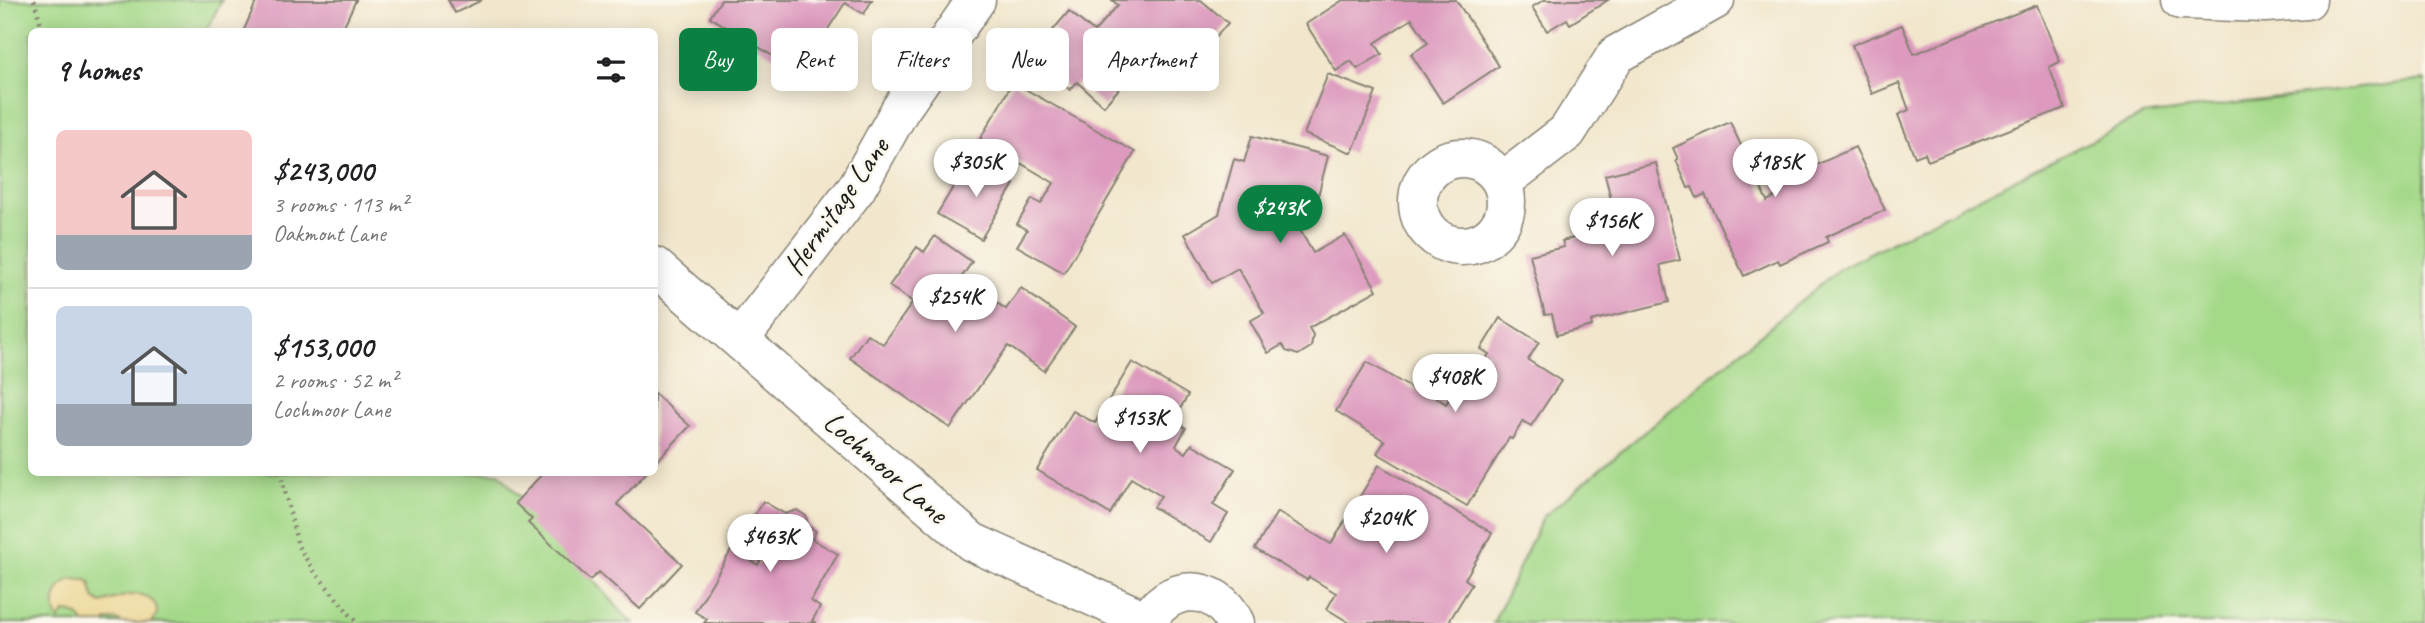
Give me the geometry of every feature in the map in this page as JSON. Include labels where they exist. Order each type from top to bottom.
[{"type":"street","name":"Hermitage Lane","points":[[740,339],[856,189],[900,110],[976,0]]},
{"type":"street","points":[[1503,182],[1567,132],[1616,55],[1715,0]]},
{"type":"street","points":[[2181,0],[2265,3],[2307,0]]},
{"type":"street","name":"Lochmoor Lane","points":[[658,269],[972,542],[1147,622],[1157,606],[1173,596],[1191,592],[1209,595],[1224,605],[1235,623]]},
{"type":"path","points":[[34,0],[42,28]]},
{"type":"path","points":[[281,476],[298,546],[314,571],[357,623]]},
{"type":"green space","points":[[0,0],[222,0],[208,28],[28,28],[28,476],[502,476],[629,620],[635,623],[0,623]]},
{"type":"green space","points":[[2425,80],[2425,623],[1493,623],[1543,517],[1840,268],[2142,115]]},
{"type":"sand","points":[[72,579],[90,582],[94,598],[101,603],[136,594],[149,598],[156,606],[156,616],[151,623],[107,620],[105,623],[84,623],[76,614],[65,612],[59,620],[55,608],[56,596],[58,590]]},
{"type":"building","points":[[257,0],[356,0],[343,28],[245,28]]},
{"type":"building","points":[[448,0],[482,0],[455,13]]},
{"type":"building","points":[[721,0],[872,0],[864,14],[845,3],[829,28],[771,28],[771,55],[757,46],[757,28],[728,28],[710,17]]},
{"type":"building","points":[[1112,0],[1201,0],[1228,23],[1219,33],[1219,28],[1098,28],[1118,5]]},
{"type":"building","points":[[1343,0],[1456,0],[1499,66],[1443,103],[1411,54],[1428,43],[1412,19],[1375,43],[1382,54],[1357,69],[1351,61],[1336,71],[1306,24]]},
{"type":"building","points":[[1544,0],[1608,0],[1570,24],[1567,19],[1547,31],[1532,7]]},
{"type":"building","points":[[2037,5],[2060,62],[2049,67],[2065,108],[1928,161],[1925,153],[1915,157],[1898,115],[1909,110],[1899,83],[1872,94],[1852,45],[1902,25],[1914,54]]},
{"type":"building","points":[[1069,11],[1089,28],[1083,28],[1083,87],[1077,82],[1070,90],[1069,28],[1055,28]]},
{"type":"building","points":[[1328,74],[1376,92],[1352,153],[1304,134]]},
{"type":"building","points":[[1008,91],[1029,91],[1135,152],[1064,273],[1017,246],[1027,230],[1017,224],[1032,199],[1041,204],[1054,183],[980,139]]},
{"type":"building","points":[[1087,91],[1117,91],[1104,106]]},
{"type":"building","points":[[1730,122],[1767,201],[1778,195],[1773,185],[1855,147],[1885,210],[1826,237],[1828,242],[1780,264],[1778,260],[1744,276],[1705,194],[1697,198],[1692,187],[1688,188],[1673,148]]},
{"type":"building","points":[[1252,136],[1328,156],[1316,204],[1308,202],[1300,230],[1313,253],[1345,235],[1377,290],[1309,328],[1313,335],[1311,347],[1298,355],[1286,351],[1282,345],[1268,353],[1250,321],[1264,313],[1238,268],[1212,283],[1185,234],[1219,214],[1234,159],[1244,162]]},
{"type":"building","points":[[970,159],[1014,184],[981,239],[937,214]]},
{"type":"building","points":[[1656,163],[1680,260],[1660,265],[1669,302],[1591,321],[1592,326],[1557,335],[1552,314],[1545,315],[1530,255],[1564,247],[1562,241],[1598,232],[1599,236],[1619,231],[1605,175]]},
{"type":"building","points":[[935,236],[972,262],[961,278],[1006,309],[1021,288],[1075,327],[1044,371],[1008,346],[950,428],[850,358],[867,334],[883,344],[913,302],[889,286],[917,247],[924,252]]},
{"type":"building","points":[[1500,318],[1539,342],[1528,360],[1561,381],[1531,426],[1523,421],[1512,439],[1509,438],[1467,506],[1377,453],[1385,441],[1336,411],[1367,362],[1416,391],[1419,386],[1446,404],[1464,374],[1473,380],[1489,354],[1481,349]]},
{"type":"building","points":[[1132,362],[1188,395],[1173,421],[1186,428],[1176,446],[1186,453],[1192,444],[1235,469],[1213,505],[1228,514],[1211,542],[1153,507],[1161,496],[1131,478],[1110,514],[1037,470],[1073,411],[1095,423]]},
{"type":"building","points":[[658,397],[690,426],[658,460]]},
{"type":"building","points":[[1379,465],[1492,533],[1465,579],[1472,584],[1448,623],[1350,623],[1327,609],[1336,593],[1309,577],[1307,580],[1255,549],[1277,512],[1331,544]]},
{"type":"building","points":[[540,476],[643,476],[617,504],[682,564],[640,609],[599,572],[590,580],[528,523],[532,519],[515,503]]},
{"type":"building","points":[[763,501],[785,514],[797,510],[806,516],[808,526],[816,531],[812,539],[838,554],[811,601],[820,607],[812,621],[817,623],[704,623],[707,619],[695,612],[732,549],[758,565],[761,559],[745,549],[746,546],[741,543],[745,537],[742,535]]}]
